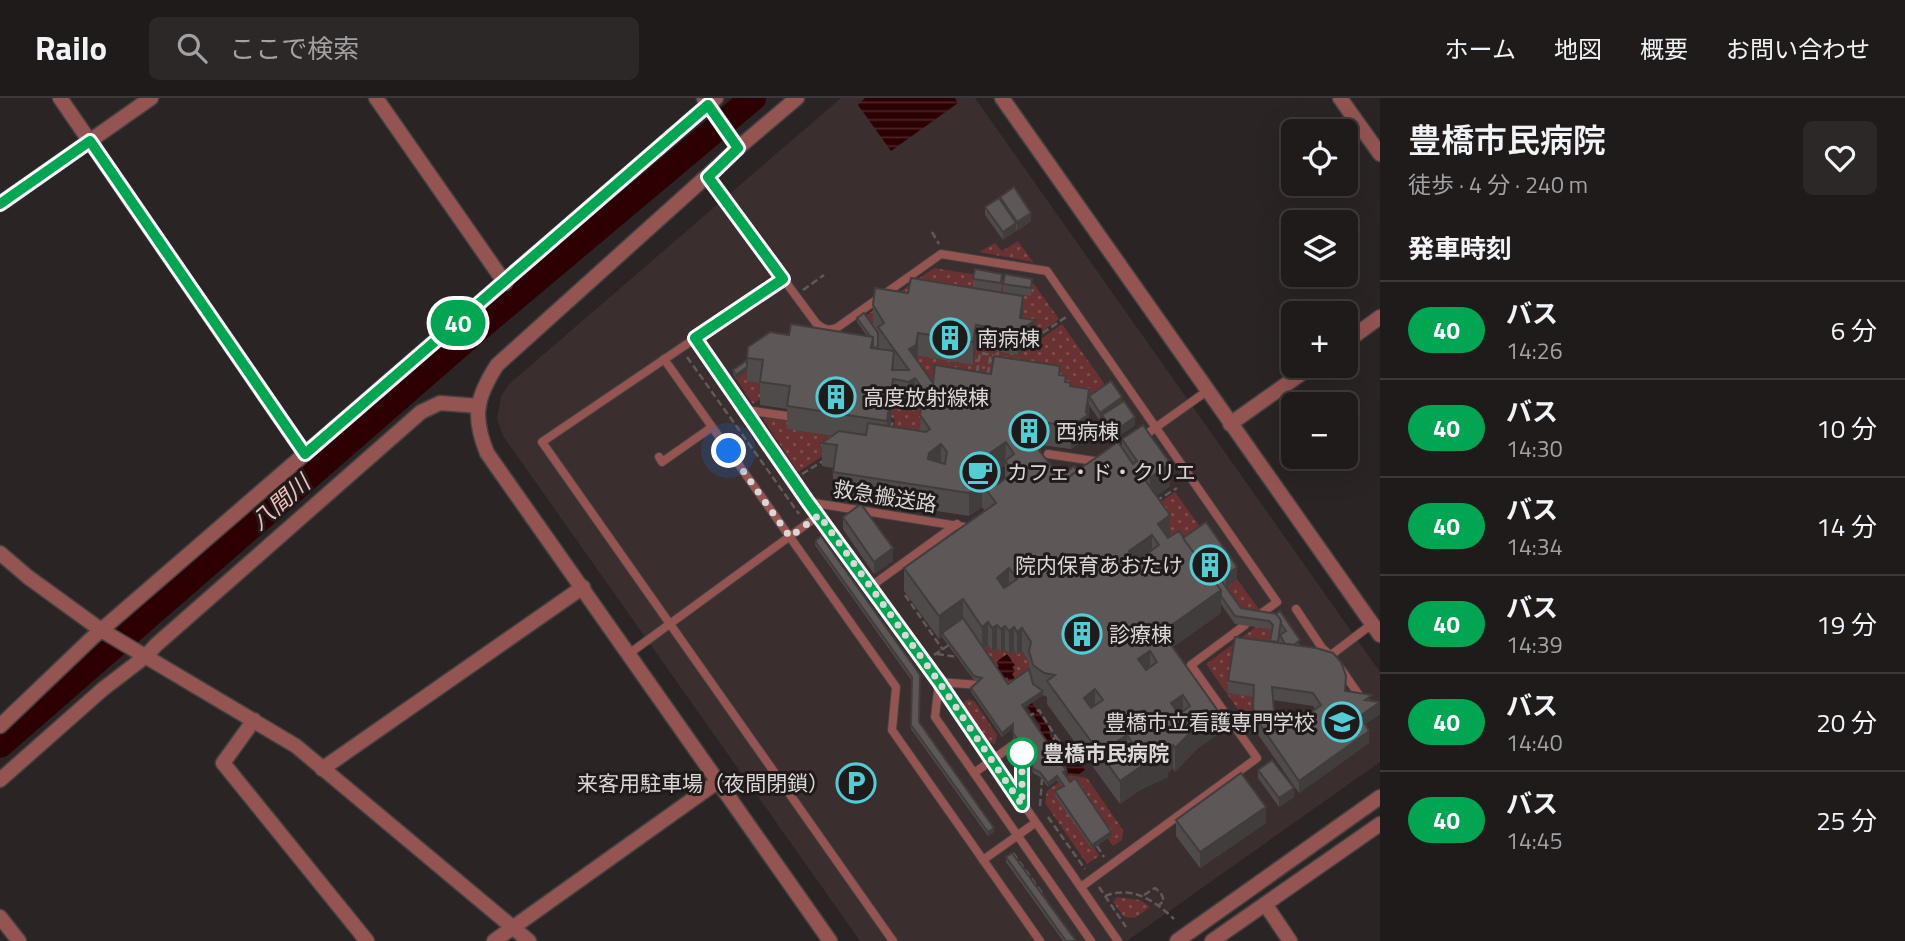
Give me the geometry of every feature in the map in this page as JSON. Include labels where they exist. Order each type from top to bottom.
[{"type":"street","points":[[60,98],[305,454]]},
{"type":"street","points":[[0,204],[151,98]]},
{"type":"street","points":[[376,98],[505,283]]},
{"type":"street","points":[[797,98],[735,144],[708,177],[497,365],[481,389],[479,433],[487,453],[830,941]]},
{"type":"street","points":[[1002,98],[1376,630]]},
{"type":"street","points":[[1340,98],[1380,154]]},
{"type":"street","points":[[0,726],[102,630],[710,103],[735,144]]},
{"type":"street","points":[[1358,333],[1380,317]]},
{"type":"street","points":[[1230,424],[1295,378]]},
{"type":"street","points":[[0,780],[421,412],[440,403],[479,406]]},
{"type":"street","points":[[0,553],[38,585],[102,630],[296,746],[529,941]]},
{"type":"street","points":[[322,769],[583,587]]},
{"type":"street","points":[[254,720],[223,763],[366,941]]},
{"type":"street","points":[[494,941],[717,782]]},
{"type":"street","points":[[1177,941],[1380,797]]},
{"type":"street","points":[[1212,941],[1380,824]]},
{"type":"street","points":[[1265,904],[1290,941]]},
{"type":"street","points":[[0,917],[19,941]]},
{"type":"lane","points":[[708,177],[822,329],[845,327],[941,254],[1047,271],[1277,602],[1254,619]]},
{"type":"lane","points":[[783,279],[542,442],[893,941]]},
{"type":"lane","points":[[816,324],[814,334],[836,338]]},
{"type":"lane","points":[[695,338],[808,502],[939,682],[1118,941]]},
{"type":"lane","points":[[664,359],[895,687],[892,730],[1041,941]]},
{"type":"lane","points":[[1135,442],[1207,391]]},
{"type":"lane","points":[[746,410],[787,416]]},
{"type":"lane","points":[[659,457],[662,462],[712,427]]},
{"type":"lane","points":[[1048,454],[1104,462]]},
{"type":"lane","points":[[1093,470],[1115,456]]},
{"type":"lane","name":"救急搬送路","points":[[808,502],[957,524],[970,527],[975,533]]},
{"type":"lane","points":[[630,653],[819,515]]},
{"type":"lane","name":"救急搬送路","points":[[870,587],[957,524]]},
{"type":"lane","points":[[1296,609],[1322,648],[1331,655],[1362,698]]},
{"type":"lane","points":[[1081,887],[1257,758],[1191,665],[1245,625]]},
{"type":"lane","points":[[1331,655],[1376,630]]},
{"type":"lane","points":[[939,682],[979,685]]},
{"type":"lane","points":[[939,682],[935,717],[1091,941]]},
{"type":"lane","points":[[974,773],[1017,742]]},
{"type":"lane","points":[[1022,751],[1022,805]]},
{"type":"lane","points":[[983,860],[1035,823]]},
{"type":"path","points":[[932,232],[942,248]]},
{"type":"path","points":[[795,296],[824,275]]},
{"type":"path","points":[[1028,338],[1035,340],[1074,311]]},
{"type":"path","points":[[977,379],[980,353],[1020,360]]},
{"type":"path","points":[[685,354],[803,520]]},
{"type":"path","points":[[987,381],[990,358],[1003,360]]},
{"type":"path","points":[[890,437],[893,419]]},
{"type":"path","points":[[800,475],[831,455]]},
{"type":"path","points":[[1148,507],[1177,488]]},
{"type":"path","points":[[905,595],[943,650]]},
{"type":"path","points":[[929,659],[948,645]]},
{"type":"path","points":[[937,654],[957,657]]},
{"type":"path","points":[[1006,686],[1015,678]]},
{"type":"path","points":[[1028,718],[1039,710],[1055,739],[1065,749]]},
{"type":"path","points":[[1047,744],[1055,739]]},
{"type":"path","points":[[737,793],[761,776]]},
{"type":"path","points":[[1042,779],[1039,805],[1088,873]]},
{"type":"path","points":[[1007,856],[1012,852],[1044,897]]},
{"type":"path","points":[[1097,885],[1126,927]]},
{"type":"path","points":[[1144,896],[1155,888],[1161,892],[1164,901],[1159,905]]},
{"type":"path","points":[[1105,896],[1116,892],[1144,896],[1174,919]]},
{"type":"shaded area","name":"豊橋市民病院","points":[[841,98],[975,98],[1380,672],[1380,762],[1127,941],[860,941],[503,436],[497,419],[501,396],[509,384]]},
{"type":"shaded area","points":[[865,98],[955,98],[958,103],[891,151],[858,105]]},
{"type":"shaded area","points":[[1018,241],[1033,262],[979,252],[995,243],[1002,251]]},
{"type":"shaded area","points":[[934,268],[1034,284],[1059,319],[1036,336],[873,328],[864,317]]},
{"type":"shaded area","points":[[1062,324],[1106,386],[1076,406],[936,388],[916,368],[918,356],[973,365],[976,348],[1018,355]]},
{"type":"shaded area","points":[[748,370],[763,383],[760,399],[753,404],[736,379]]},
{"type":"shaded area","points":[[915,401],[930,422],[898,446],[891,445],[895,419],[891,417],[893,402]]},
{"type":"shaded area","points":[[766,417],[788,421],[788,429],[849,439],[798,472],[763,419]]},
{"type":"shaded area","points":[[1175,492],[1206,535],[1173,542],[1150,509]]},
{"type":"shaded area","points":[[1219,578],[1226,587],[1237,579],[1259,609],[1247,618]]},
{"type":"shaded area","points":[[1256,627],[1269,629],[1273,633],[1270,654],[1228,693],[1254,697],[1253,720],[1258,734],[1256,735],[1206,664]]},
{"type":"shaded area","points":[[988,645],[992,651],[997,648],[1001,652],[1005,649],[1009,654],[1014,650],[1022,651],[1031,665],[1029,673],[1016,680],[1012,674],[1014,665],[1007,655],[1007,677],[1012,684],[1007,687],[982,650]]},
{"type":"shaded area","points":[[1007,654],[1015,665],[1012,667],[1015,671],[1012,674],[1016,680],[1011,684],[1007,677],[1004,679],[996,662]]},
{"type":"shaded area","points":[[969,699],[975,702],[997,735],[995,744],[986,742],[964,709],[964,702]]},
{"type":"shaded area","points":[[1032,703],[1061,752],[1074,756],[1085,770],[1079,774],[1068,773],[1066,763],[1058,758],[1040,732],[1041,727],[1027,706]]},
{"type":"shaded area","points":[[1069,775],[1087,778],[1123,830],[1122,840],[1113,846],[1065,778]]},
{"type":"shaded area","points":[[1059,782],[1099,856],[1087,864],[1045,803],[1047,791]]},
{"type":"shaded area","points":[[1117,897],[1140,900],[1150,907],[1135,918],[1124,917],[1113,902]]},
{"type":"building","points":[[1014,187],[1031,213],[1017,222],[1000,197]]},
{"type":"building","points":[[999,198],[1016,223],[1003,232],[985,207]]},
{"type":"building","points":[[975,269],[1002,274],[1001,283],[973,279]]},
{"type":"building","points":[[1005,274],[1032,279],[1031,288],[1003,284]]},
{"type":"building","points":[[911,278],[1023,296],[1020,318],[1035,320],[1018,332],[976,325],[973,342],[918,333],[916,345],[909,349],[933,383],[935,365],[991,374],[994,356],[1060,366],[1059,375],[1066,376],[1065,382],[1071,383],[1070,386],[1089,389],[1086,412],[1088,415],[1071,426],[1041,422],[1039,437],[1027,435],[1063,481],[1118,442],[1133,464],[1137,461],[1122,439],[1143,425],[1170,463],[1150,478],[1142,467],[1138,470],[1170,515],[1158,524],[1168,538],[1179,531],[1221,590],[1162,632],[1218,711],[1197,726],[1175,748],[1173,745],[1165,751],[1168,754],[1140,767],[1120,781],[1047,681],[1055,675],[1044,673],[1033,665],[1029,651],[1031,642],[1022,628],[1017,632],[1014,627],[1009,631],[1005,626],[1001,629],[997,625],[992,628],[988,622],[982,627],[963,599],[939,616],[904,568],[996,503],[982,484],[969,493],[833,472],[837,445],[822,443],[839,431],[866,435],[868,423],[926,432],[930,429],[920,415],[921,409],[932,402],[915,378],[909,382],[893,379],[887,421],[787,406],[790,386],[760,382],[763,360],[747,358],[748,347],[770,332],[789,335],[791,324],[873,337],[871,348],[894,351],[892,370],[909,370],[878,327],[884,323],[873,305],[875,288],[908,293]],"holes":[[[962,389],[974,390],[975,397],[979,398],[978,404],[971,409],[961,396]],[[1006,442],[1014,454],[1005,461],[1014,472],[998,484],[980,460]],[[941,444],[947,452],[945,464],[928,459],[929,453]],[[1152,535],[1159,545],[1136,561],[1129,551]],[[1009,568],[1017,579],[1004,588],[997,578]],[[1150,651],[1157,662],[1146,670],[1138,659]],[[1095,689],[1103,700],[1091,708],[1084,698]],[[1183,695],[1190,706],[1179,714],[1171,703]],[[1127,735],[1134,745],[1123,753],[1115,743]]]},
{"type":"building","points":[[864,313],[878,333],[878,346],[875,348],[873,337],[857,318]]},
{"type":"building","points":[[747,360],[747,367],[736,375],[733,370]]},
{"type":"building","points":[[1111,381],[1122,397],[1100,413],[1089,396]]},
{"type":"building","points":[[1124,401],[1135,417],[1113,432],[1102,415]]},
{"type":"building","points":[[1074,466],[1077,471],[1063,481],[1060,477]]},
{"type":"building","points":[[861,504],[893,548],[874,562],[843,517]]},
{"type":"building","points":[[1206,522],[1237,567],[1226,575],[1219,566],[1209,574],[1183,538]]},
{"type":"building","points":[[821,536],[920,675],[919,722],[994,828],[988,832],[911,725],[912,677],[815,541]]},
{"type":"building","points":[[1218,576],[1241,608],[1277,614],[1281,620],[1278,642],[1270,641],[1273,625],[1269,621],[1235,616],[1213,580]]},
{"type":"building","points":[[1280,611],[1300,640],[1294,645],[1285,644],[1280,635],[1286,631],[1276,614]]},
{"type":"building","points":[[963,618],[1008,684],[1029,669],[1033,684],[1043,691],[1022,705],[1066,770],[1063,772],[1070,782],[1075,778],[1111,832],[1092,845],[1055,791],[1064,786],[1057,776],[1048,783],[1040,772],[1033,769],[1031,759],[1013,733],[1013,724],[1002,733],[971,688],[982,678],[974,676],[942,633]]},
{"type":"building","name":"豊橋市立看護専門学校","points":[[1235,637],[1316,648],[1333,653],[1341,662],[1346,676],[1345,691],[1372,695],[1365,700],[1380,702],[1360,716],[1369,731],[1299,781],[1259,723],[1253,708],[1254,685],[1228,681]],"holes":[[[1272,687],[1313,693],[1321,705],[1289,728],[1274,711]]]},
{"type":"building","points":[[1272,760],[1294,788],[1279,798],[1258,770]]},
{"type":"building","points":[[1241,773],[1266,807],[1200,852],[1176,820]]},
{"type":"building","points":[[1012,853],[1076,941],[1066,941],[1006,857]]},
{"type":"waterway","name":"八間川","points":[[0,745],[479,328],[753,98]]},
{"type":"bus line","name":"40","points":[[0,204],[90,141],[305,454],[708,105],[738,148],[708,177],[783,279],[695,338],[808,502],[939,682],[1022,805],[1022,751]]},
{"type":"place","name":"南病棟","points":[[950,338]]},
{"type":"place","name":"高度放射線棟","points":[[836,397]]},
{"type":"place","name":"西病棟","points":[[1029,431]]},
{"type":"place","name":"カフェ・ド・クリエ","points":[[980,472]]},
{"type":"place","name":"院内保育あおたけ","points":[[1210,565]]},
{"type":"place","name":"診療棟","points":[[1082,634]]},
{"type":"place","name":"豊橋市立看護専門学校","points":[[1342,722]]},
{"type":"place","name":"豊橋市民病院","points":[[1022,753]]},
{"type":"place","name":"来客用駐車場（夜間閉鎖）","points":[[856,783]]},
{"type":"route","points":[[729,451],[790,537],[819,515],[939,682],[1022,805],[1022,753]]}]
